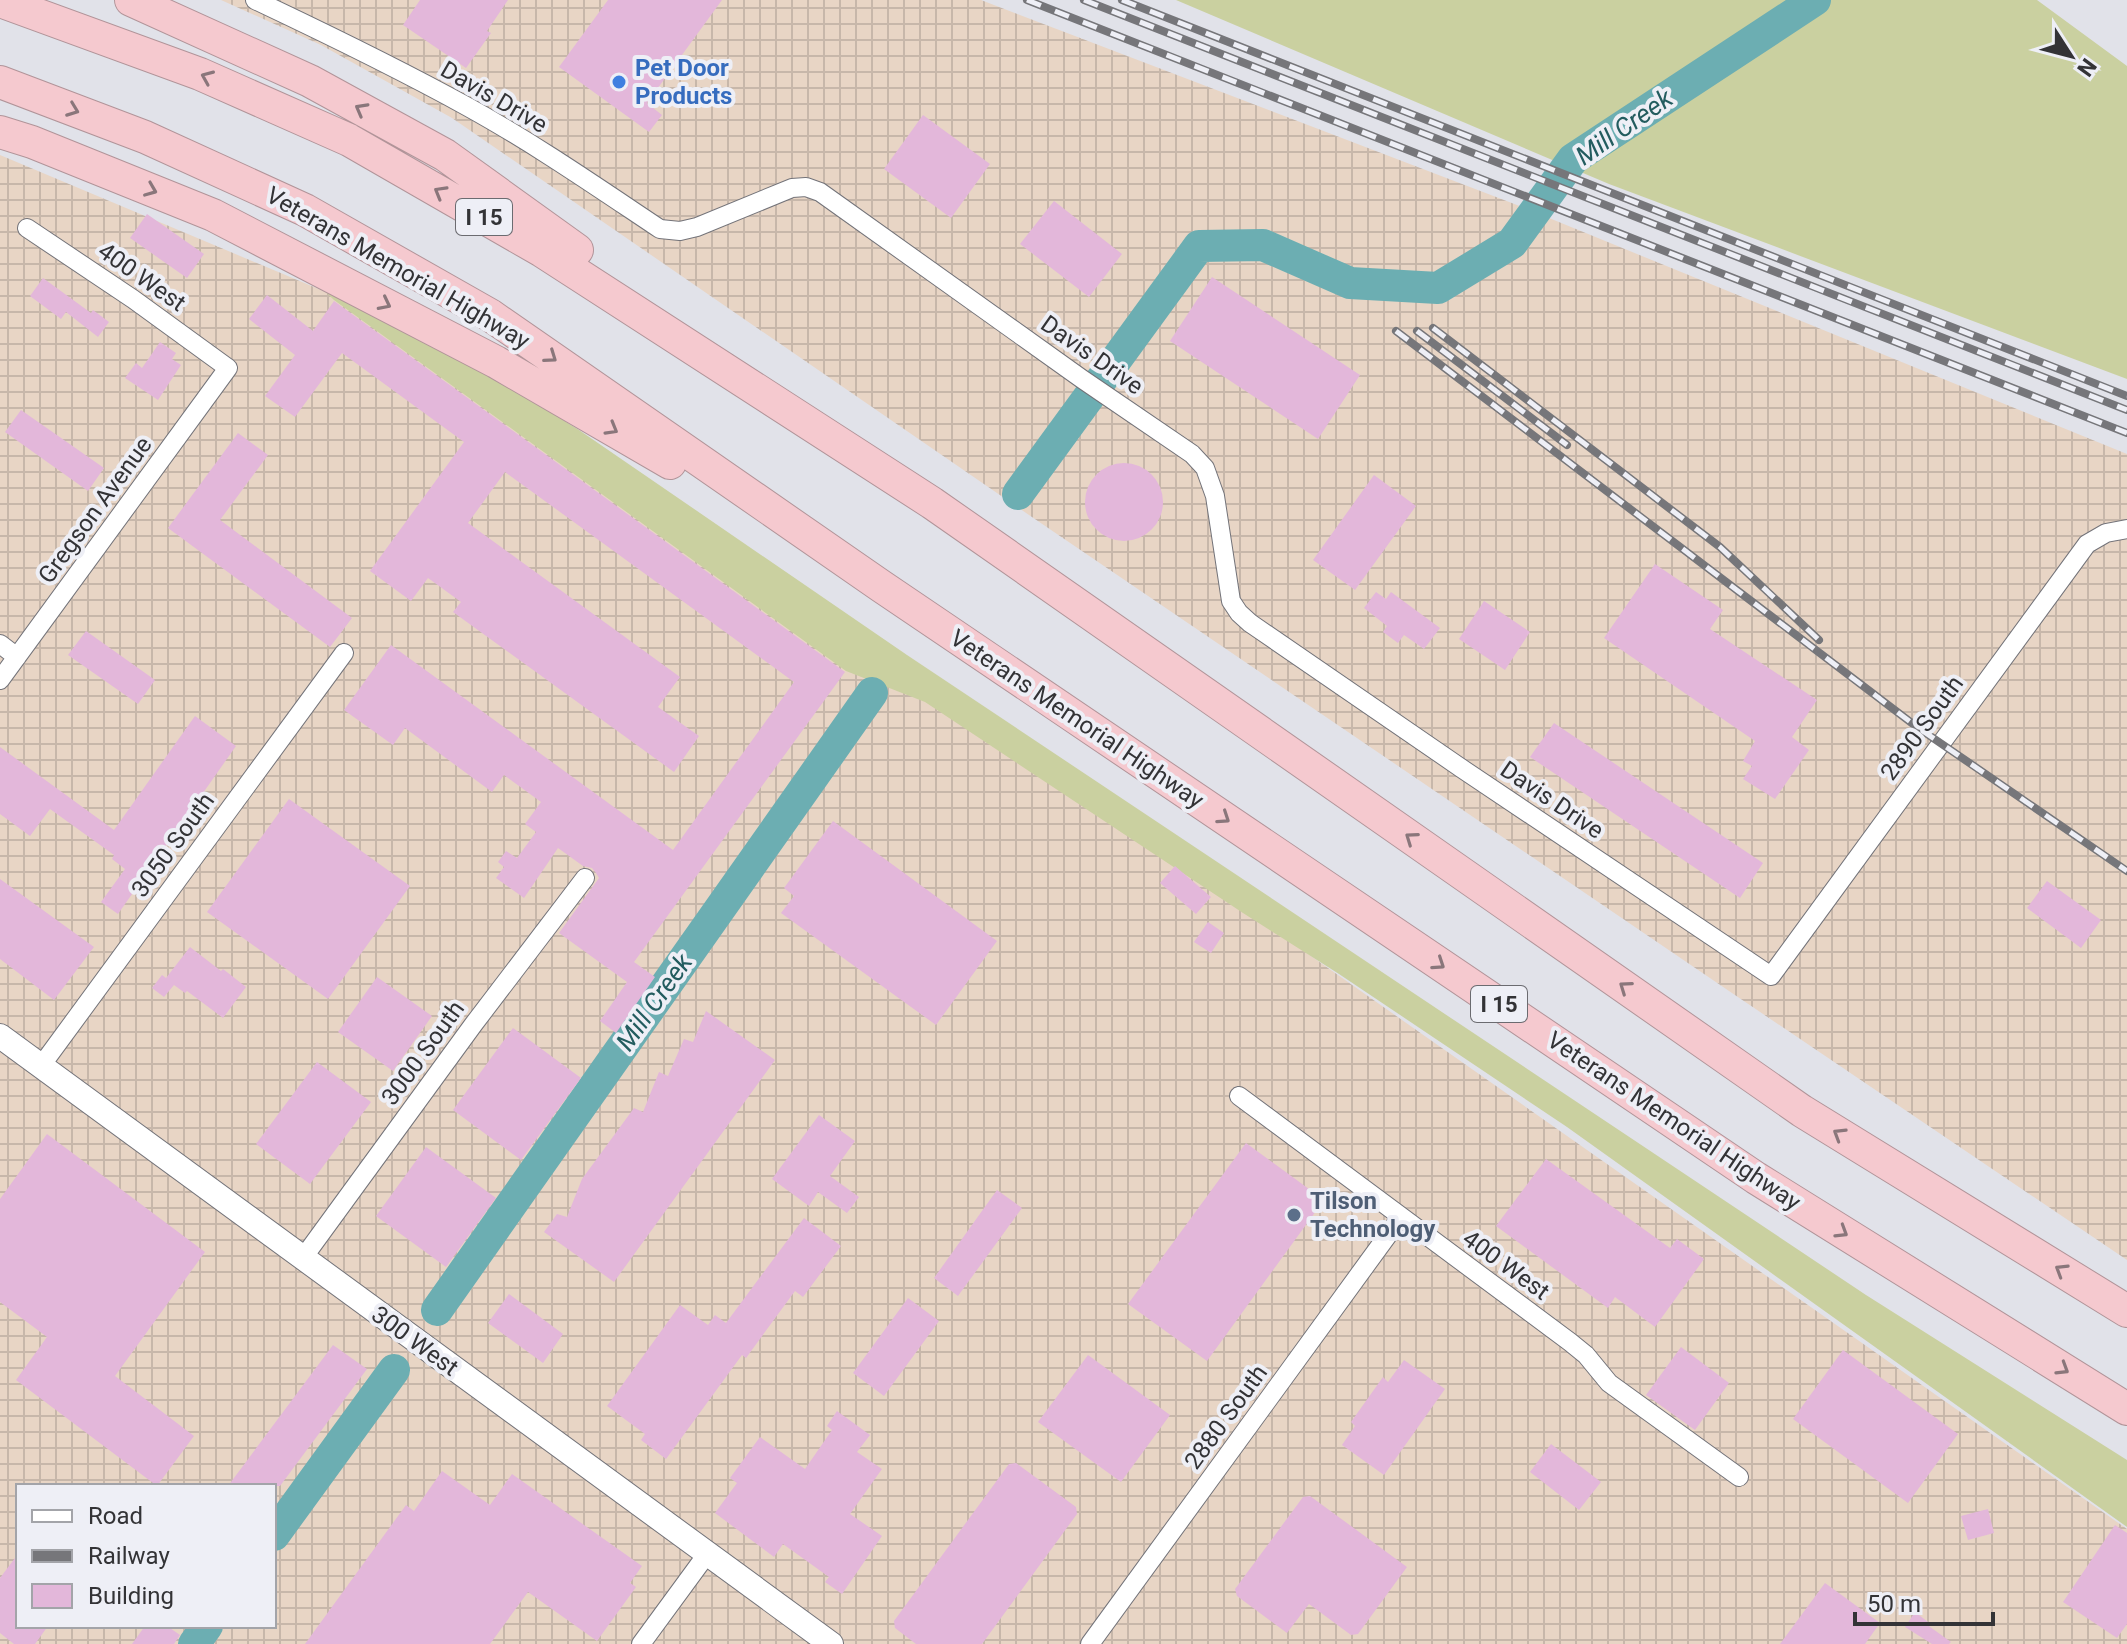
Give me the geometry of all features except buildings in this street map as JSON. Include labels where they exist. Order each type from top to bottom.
[{"type":"highway","points":[[131,0],[310,81],[445,155],[932,503]]},
{"type":"highway","name":"I 15","points":[[0,1],[200,74],[349,140],[542,251],[932,503],[1802,1111],[2127,1311]]},
{"type":"highway","name":"Veterans Memorial Highway","points":[[0,82],[145,137],[305,210],[490,315],[881,586],[1756,1178],[2127,1409]]},
{"type":"highway","points":[[0,132],[213,215],[496,362],[881,586]]},
{"type":"main road","name":"300 West","points":[[0,1036],[831,1644]]},
{"type":"street","name":"Davis Drive","points":[[255,0],[470,108],[660,229],[680,231],[697,227],[792,188],[806,187],[820,192],[1184,448],[1205,468],[1215,496],[1231,601],[1250,623],[1771,976]]},
{"type":"street","name":"400 West","points":[[27,228],[228,368]]},
{"type":"street","name":"Gregson Avenue","points":[[0,680],[228,368]]},
{"type":"street","name":"2890 South","points":[[1771,976],[2087,544],[2106,533],[2127,529]]},
{"type":"street","points":[[0,644],[17,657]]},
{"type":"street","name":"3050 South","points":[[41,1066],[344,653]]},
{"type":"street","name":"3000 South","points":[[303,1258],[585,878]]},
{"type":"street","name":"400 West","points":[[1239,1096],[1570,1342],[1586,1355],[1609,1383],[1739,1477]]},
{"type":"street","name":"2880 South","points":[[1090,1644],[1401,1217]]},
{"type":"street","points":[[641,1644],[707,1554]]},
{"type":"shaded area","points":[[221,0],[981,0],[1517,205],[2127,454],[2127,1260],[1029,515],[452,118],[321,45]]},
{"type":"shaded area","points":[[0,155],[352,303],[875,650],[2127,1529],[2127,1644],[0,1644]]},
{"type":"green space","points":[[1176,0],[2037,0],[2127,66],[2127,379],[1609,184]]},
{"type":"green space","points":[[314,281],[392,321],[579,430],[907,655],[1866,1295],[2127,1460],[2127,1527],[1567,1127],[1339,974],[925,702],[846,671],[334,300]]},
{"type":"waterway","name":"Mill Creek","points":[[1018,494],[1199,246],[1263,245],[1350,283],[1438,288],[1512,243],[1573,159],[1815,0]]},
{"type":"waterway","name":"Mill Creek","points":[[437,1310],[872,693]]},
{"type":"waterway","name":"Mill Creek","points":[[276,1532],[394,1370]]},
{"type":"waterway","name":"Mill Creek","points":[[194,1644],[206,1628]]},
{"type":"railway","points":[[1027,0],[2127,433]]},
{"type":"railway","points":[[1084,0],[2127,410]]},
{"type":"railway","points":[[1122,0],[2127,396]]},
{"type":"railway","points":[[1433,328],[1720,547],[1819,640]]},
{"type":"railway","points":[[1396,331],[1917,727],[2127,871]]},
{"type":"railway","points":[[1417,331],[1567,445]]},
{"type":"place","name":"Pet Door Products","points":[[619,82]]},
{"type":"place","name":"Tilson Technology","points":[[1294,1215]]}]
